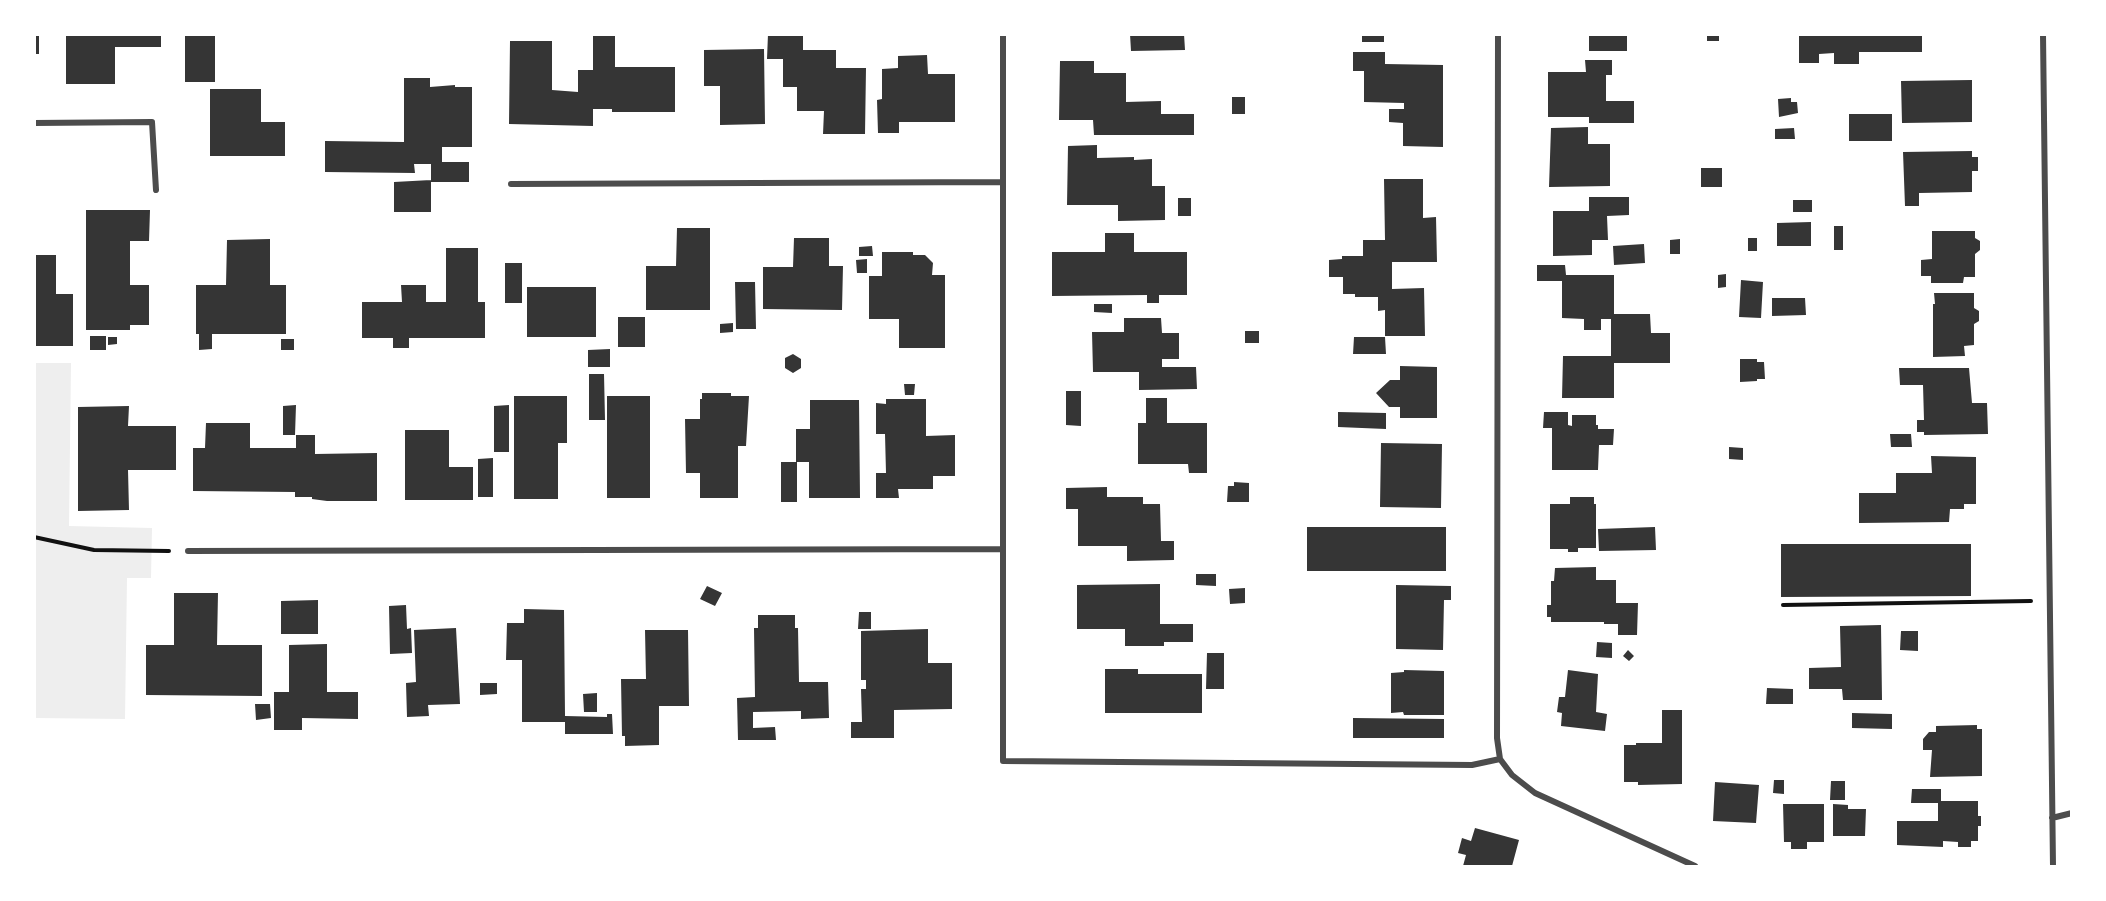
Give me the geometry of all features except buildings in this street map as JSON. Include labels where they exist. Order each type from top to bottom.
[{"type":"street","points":[[1003,34],[1003,761],[1472,765],[1500,759]]},
{"type":"street","points":[[1498,34],[1497,738],[1500,759],[1512,775],[1535,793],[1695,867]]},
{"type":"street","points":[[2043,34],[2053,867]]},
{"type":"street","points":[[34,123],[152,122],[156,189]]},
{"type":"street","points":[[511,184],[1002,182]]},
{"type":"street","points":[[188,551],[1002,549]]},
{"type":"street","points":[[2052,818],[2072,813]]},
{"type":"street","points":[[1672,858],[1672,867]]},
{"type":"path","points":[[34,537],[94,550],[188,551]]},
{"type":"path","points":[[1783,605],[2049,600]]},
{"type":"shaded area","points":[[35,363],[71,363],[69,526],[152,528],[151,578],[127,578],[125,719],[35,718]]}]
